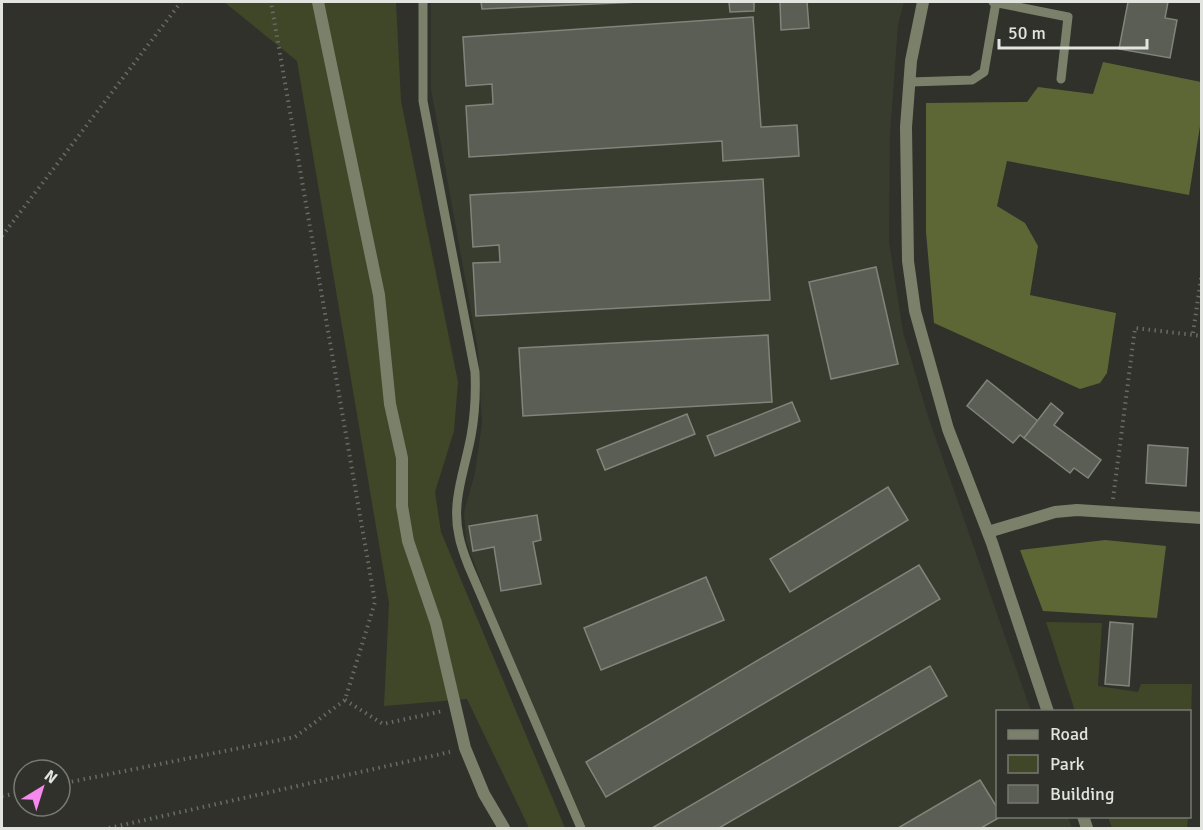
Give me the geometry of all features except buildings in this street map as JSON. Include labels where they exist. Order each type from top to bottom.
[{"type":"street","points":[[318,2],[379,295],[390,404],[402,459],[402,506],[408,541],[436,622],[465,748],[484,794],[504,828]]},
{"type":"street","points":[[924,2],[910,82],[906,202],[908,261],[915,311],[948,429],[988,532],[1048,710]]},
{"type":"street","points":[[988,532],[1055,512],[1112,510],[1202,518]]},
{"type":"lane","points":[[423,2],[421,44],[423,101],[475,372],[476,402],[471,437],[460,479],[457,506],[458,535],[469,567],[581,828]]},
{"type":"lane","points":[[910,82],[972,80],[980,77],[984,72],[995,2],[1068,17],[1061,79]]},
{"type":"path","points":[[2,236],[181,2]]},
{"type":"path","points":[[72,782],[295,736],[345,700],[375,602],[271,2]]},
{"type":"path","points":[[1192,334],[1202,272]]},
{"type":"path","points":[[1194,324],[1202,325]]},
{"type":"path","points":[[1112,510],[1135,328],[1202,336]]},
{"type":"path","points":[[345,700],[383,724],[456,709]]},
{"type":"path","points":[[109,828],[465,748]]},
{"type":"shaded area","points":[[431,2],[904,2],[898,25],[890,134],[889,241],[903,332],[927,413],[1031,710],[996,710],[996,818],[1068,818],[1072,828],[586,828],[488,600],[466,541],[464,512],[475,473],[482,423],[478,350],[431,89]]},
{"type":"green space","points":[[224,2],[396,2],[401,101],[458,382],[454,431],[435,492],[441,532],[565,828],[529,828],[467,699],[384,706],[389,603],[297,61]]},
{"type":"green space","points":[[1103,62],[1201,82],[1201,120],[1189,195],[1007,161],[997,206],[1025,223],[1038,246],[1030,295],[1116,313],[1107,373],[1100,383],[1080,389],[934,323],[926,232],[926,103],[1027,102],[1038,87],[1093,94]]},
{"type":"green space","points":[[1105,540],[1166,546],[1157,618],[1043,611],[1020,550]]},
{"type":"green space","points":[[1046,622],[1102,623],[1098,686],[1138,692],[1141,684],[1192,684],[1191,724],[1191,710],[1075,710]]},
{"type":"green space","points":[[1108,818],[1188,818],[1187,828],[1112,828]]}]
